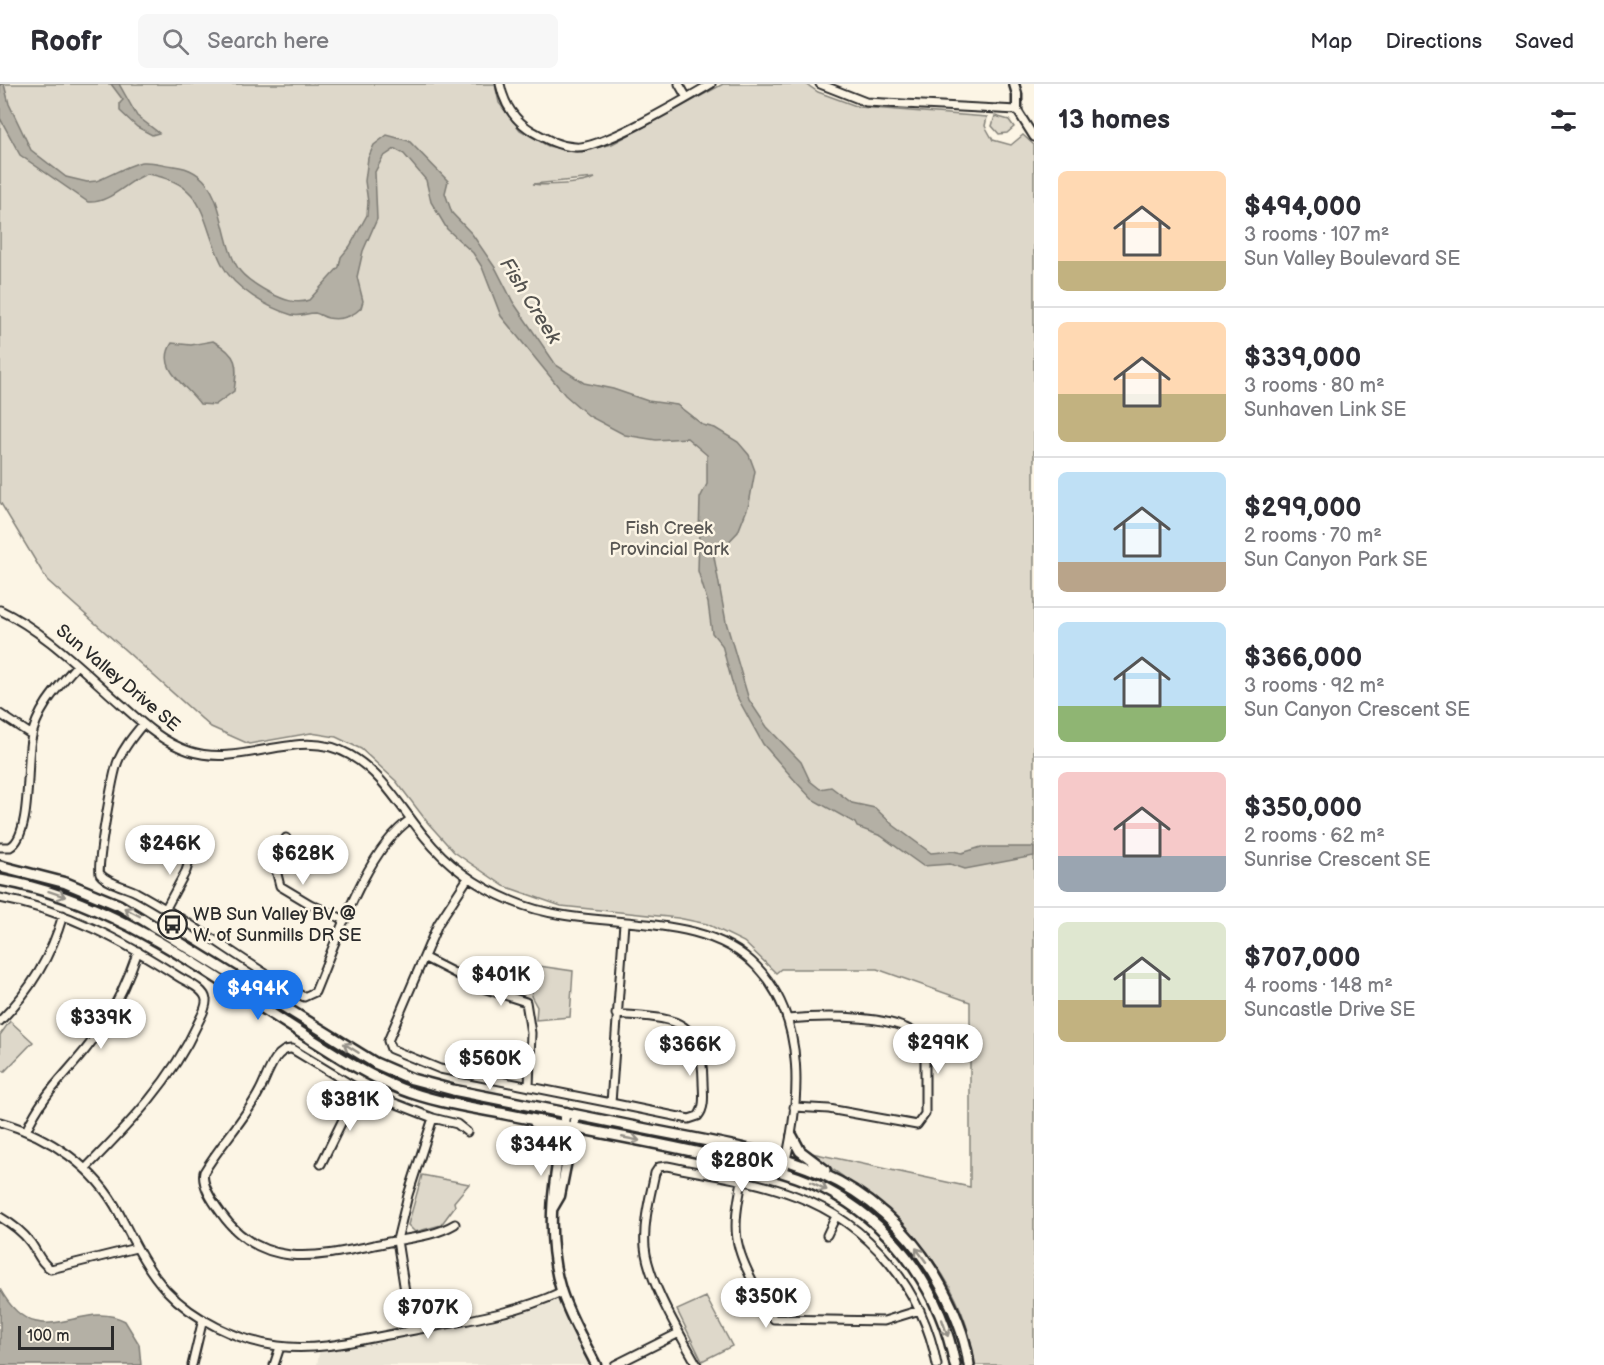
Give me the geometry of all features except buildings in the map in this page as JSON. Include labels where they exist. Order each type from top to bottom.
[{"type":"main road","points":[[0,866],[66,883],[119,905],[388,1070],[440,1087],[786,1159],[833,1177]]},
{"type":"main road","points":[[0,880],[57,894],[118,919],[358,1068],[387,1083],[430,1098],[783,1172],[816,1184],[851,1204],[899,1248],[918,1273],[934,1300],[947,1333],[955,1365]]},
{"type":"main road","points":[[527,1119],[554,1136],[559,1148]]},
{"type":"main road","points":[[792,1136],[800,1150],[833,1177],[874,1205],[922,1255],[954,1314],[969,1365]]},
{"type":"street","points":[[500,84],[503,102],[522,125],[550,142],[577,148],[609,138],[711,84]]},
{"type":"street","points":[[679,84],[687,98]]},
{"type":"street","points":[[820,84],[866,102],[1017,110]]},
{"type":"street","points":[[1014,84],[1017,94],[1017,110],[1034,137]]},
{"type":"street","points":[[1017,94],[1022,84]]},
{"type":"street","name":"Sun Valley Drive SE","points":[[0,610],[29,626],[156,735],[179,748],[213,756],[244,755],[300,743],[334,748],[350,755],[370,770],[395,796],[432,846],[468,878],[501,897],[539,911],[573,919],[688,930],[725,943],[750,961],[764,975],[780,1000],[787,1019],[794,1054],[794,1107],[792,1136],[783,1172]]},
{"type":"street","points":[[0,847],[10,848],[19,839],[28,787],[32,735],[47,700],[77,665]]},
{"type":"street","points":[[0,714],[32,735]]},
{"type":"street","points":[[143,724],[126,746],[113,773],[98,869],[104,878],[137,893],[307,997],[315,992],[345,920],[379,851],[392,834],[411,819]]},
{"type":"street","points":[[286,838],[277,874],[280,886],[310,904],[345,920]]},
{"type":"street","points":[[165,910],[186,871],[193,849]]},
{"type":"street","points":[[468,878],[438,924],[388,1039],[390,1049],[440,1069],[689,1119],[698,1116],[703,1105],[702,1057],[691,1033],[678,1023],[667,1019],[616,1014]]},
{"type":"street","points":[[0,898],[63,915],[138,951],[202,992],[206,1004],[186,1047],[165,1080],[138,1114],[85,1169]]},
{"type":"street","points":[[0,1021],[19,1002],[40,972],[52,948],[63,915]]},
{"type":"street","points":[[611,1103],[624,924]]},
{"type":"street","points":[[26,1131],[45,1096],[85,1050],[107,1018],[126,983],[138,951]]},
{"type":"street","points":[[425,958],[486,989],[526,1002],[531,1033],[529,1087]]},
{"type":"street","points":[[787,1019],[842,1016],[875,1020],[918,1035],[925,1044],[925,1114],[917,1125],[829,1109],[794,1107]]},
{"type":"street","points":[[455,1224],[429,1235],[324,1255],[286,1255],[270,1252],[246,1240],[231,1227],[217,1208],[204,1182],[206,1168],[240,1123],[282,1050],[292,1049],[358,1089],[433,1119],[457,1124],[467,1132]]},
{"type":"street","points":[[321,1164],[358,1089]]},
{"type":"street","points":[[553,1208],[560,1196],[568,1127],[566,1112]]},
{"type":"street","points":[[576,1115],[559,1148],[553,1208],[553,1245],[561,1292],[596,1365]]},
{"type":"street","points":[[411,1330],[397,1240],[408,1195],[433,1119]]},
{"type":"street","points":[[0,1122],[26,1131],[57,1147],[85,1169],[100,1184],[116,1208],[136,1248],[168,1292],[203,1319],[242,1337],[280,1347],[333,1344],[505,1311],[561,1292]]},
{"type":"street","points":[[697,1365],[652,1274],[646,1256],[645,1230],[655,1173],[659,1167],[667,1166],[742,1181],[798,1196],[836,1215],[880,1253],[907,1286],[920,1310],[937,1365]]},
{"type":"street","points":[[742,1181],[735,1221],[736,1242],[740,1256],[774,1319],[885,1321],[920,1310]]},
{"type":"street","points":[[827,1235],[836,1215]]},
{"type":"street","points":[[0,1218],[16,1227],[29,1240],[45,1266],[51,1269],[136,1248]]},
{"type":"street","points":[[192,1365],[203,1319]]},
{"type":"street","points":[[615,1365],[680,1333]]},
{"type":"street","points":[[274,1365],[280,1347]]},
{"type":"shaded area","points":[[0,84],[4,84],[9,104],[31,150],[66,177],[87,182],[96,181],[142,162],[192,171],[204,180],[213,193],[227,242],[240,271],[250,281],[266,291],[294,302],[309,300],[339,267],[341,257],[350,246],[367,215],[365,181],[368,158],[374,145],[387,135],[409,141],[448,181],[445,193],[452,213],[472,234],[496,269],[513,302],[556,365],[584,383],[613,389],[648,401],[677,405],[703,425],[715,428],[738,442],[749,455],[755,471],[749,504],[738,532],[714,557],[726,622],[749,700],[767,727],[801,762],[810,781],[820,789],[831,787],[852,803],[875,808],[893,825],[931,853],[953,851],[962,853],[981,847],[1034,847],[1034,856],[965,869],[950,864],[923,866],[881,836],[857,827],[855,823],[812,799],[797,783],[763,744],[735,693],[722,645],[712,633],[708,603],[698,571],[700,498],[707,484],[707,455],[687,438],[656,440],[625,435],[589,416],[565,395],[501,316],[482,267],[473,253],[447,229],[431,202],[426,180],[404,154],[395,149],[383,157],[375,172],[377,219],[363,251],[357,277],[363,301],[361,308],[350,316],[337,319],[315,313],[292,315],[253,296],[228,274],[216,250],[200,207],[182,186],[147,174],[111,196],[96,202],[88,202],[20,155],[0,118]]},
{"type":"shaded area","points":[[111,84],[119,84],[137,116],[159,133],[152,135],[137,127],[120,111],[120,103],[123,100]]},
{"type":"shaded area","points":[[213,341],[232,356],[236,367],[234,391],[215,405],[200,404],[170,369],[167,361],[168,352],[172,343],[191,345]]},
{"type":"shaded area","points":[[0,1289],[14,1309],[29,1320],[44,1323],[108,1316],[125,1321],[139,1344],[141,1365],[0,1365]]},
{"type":"shaded area","points":[[561,1292],[596,1365],[317,1365],[320,1346],[505,1311]]},
{"type":"green space","name":"Fish Creek Provincial Park","points":[[0,84],[495,84],[499,103],[520,130],[548,146],[577,152],[612,144],[723,84],[806,84],[818,92],[859,107],[987,117],[985,126],[993,140],[1011,145],[1023,135],[1034,145],[1034,1365],[975,1365],[967,1328],[955,1296],[937,1266],[892,1216],[865,1193],[807,1152],[970,1187],[970,1002],[877,969],[781,969],[776,973],[744,942],[707,924],[678,918],[561,906],[504,886],[454,852],[396,781],[361,749],[336,737],[311,733],[249,744],[211,727],[47,580],[0,502]],"holes":[[[595,178],[564,184],[533,184]]]},
{"type":"green space","points":[[995,116],[1009,120],[1014,127],[1007,133],[999,134],[992,126]]},
{"type":"green space","points":[[539,966],[573,971],[570,1017],[536,1020],[537,1007],[531,996]]},
{"type":"green space","points":[[10,1021],[33,1042],[5,1071],[0,1071],[0,1035]]},
{"type":"green space","points":[[422,1175],[469,1184],[454,1202],[455,1206],[441,1225],[415,1232],[408,1225]]},
{"type":"green space","points":[[706,1297],[732,1346],[702,1361],[677,1310]]},
{"type":"place","name":"WB Sun Valley BV @ W. of Sunmills DR SE","points":[[172,924]]},
{"type":"water label","name":"Fish Creek","points":[[530,301]]}]
